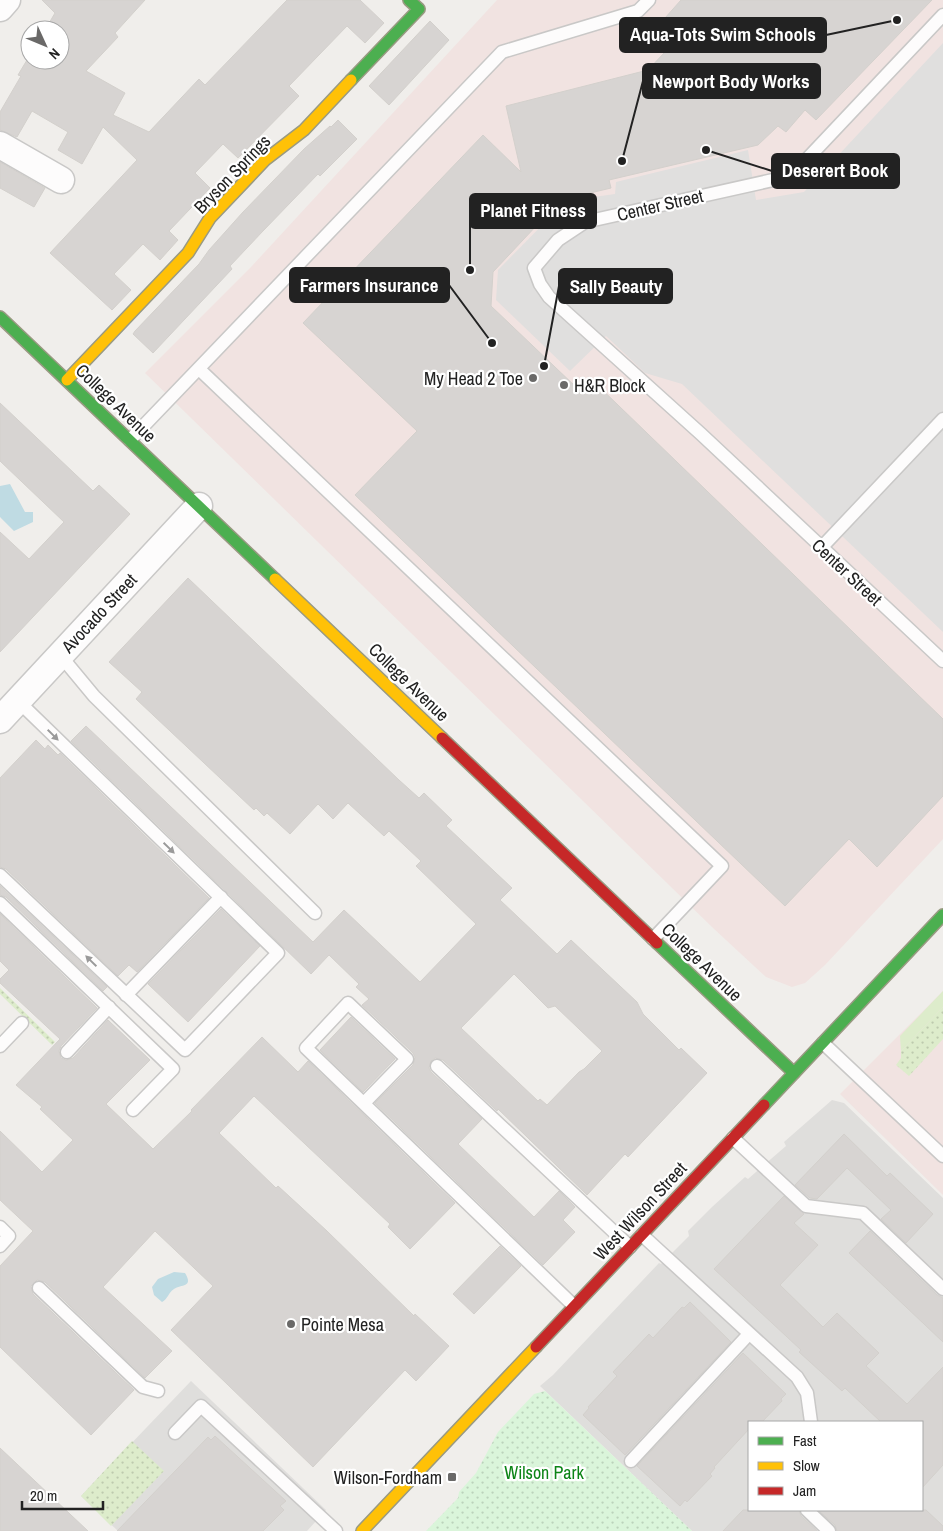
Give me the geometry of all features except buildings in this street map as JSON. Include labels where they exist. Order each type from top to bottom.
[{"type":"street","points":[[0,8],[7,0]]},
{"type":"street","name":"Bryson Springs","points":[[67,380],[188,253],[210,218],[265,160],[304,130],[419,9],[409,0]]},
{"type":"street","points":[[0,145],[61,180]]},
{"type":"street","name":"College Avenue","points":[[0,319],[67,380],[794,1074]]},
{"type":"street","name":"Avocado Street","points":[[0,720],[199,506]]},
{"type":"street","name":"West Wilson Street","points":[[362,1531],[943,915]]},
{"type":"lane","points":[[130,440],[502,52],[638,12],[649,0]]},
{"type":"lane","name":"Center Street","points":[[943,14],[790,176],[584,222],[558,240],[534,268],[540,284],[548,297],[701,434],[943,661]]},
{"type":"lane","points":[[199,369],[722,866],[653,939]]},
{"type":"lane","points":[[821,548],[943,419]]},
{"type":"lane","points":[[60,655],[94,696],[316,914]]},
{"type":"lane","points":[[0,875],[185,1050],[278,953],[18,701]]},
{"type":"lane","points":[[126,995],[220,897]]},
{"type":"lane","points":[[0,903],[173,1068],[133,1110]]},
{"type":"lane","points":[[364,1103],[407,1059],[348,1003],[306,1048],[574,1306]]},
{"type":"lane","points":[[67,1052],[109,1007]]},
{"type":"lane","points":[[0,1046],[22,1023]]},
{"type":"lane","points":[[823,1043],[943,1156]]},
{"type":"lane","points":[[437,1066],[630,1246]]},
{"type":"lane","points":[[733,1138],[806,1206],[863,1213],[943,1289]]},
{"type":"lane","points":[[0,1227],[9,1236],[0,1246]]},
{"type":"lane","points":[[642,1234],[797,1377],[808,1393],[811,1421]]},
{"type":"lane","points":[[39,1288],[143,1387],[158,1391]]},
{"type":"lane","points":[[631,1462],[749,1334]]},
{"type":"lane","points":[[176,1433],[201,1406],[336,1531]]},
{"type":"lane","points":[[808,1511],[830,1531]]},
{"type":"shaded area","points":[[497,0],[943,0],[943,839],[825,965],[805,983],[792,987],[766,977],[713,928],[145,373],[251,267]]},
{"type":"shaded area","points":[[943,43],[943,632],[682,384],[645,373],[606,336],[570,371],[496,300],[498,270],[553,214],[563,222],[587,198],[615,194],[616,182],[748,150],[756,200],[804,192]]},
{"type":"shaded area","points":[[943,991],[943,1195],[840,1094]]},
{"type":"shaded area","points":[[832,1100],[844,1103],[943,1198],[943,1531],[692,1531],[540,1386],[553,1375],[659,1263],[661,1264],[689,1236],[688,1231],[712,1207],[745,1177],[748,1179],[786,1146],[784,1142]]},
{"type":"shaded area","points":[[191,1381],[326,1510],[307,1531],[118,1531],[81,1496]]},
{"type":"green space","points":[[0,988],[55,1042],[52,1045],[0,994]]},
{"type":"green space","points":[[943,991],[943,1007],[901,1051],[900,1036]]},
{"type":"green space","points":[[943,1007],[943,1039],[909,1076],[896,1065],[901,1058],[901,1051]]},
{"type":"green space","name":"Wilson Park","points":[[545,1391],[692,1531],[426,1531],[458,1498],[459,1492],[476,1473],[498,1432],[534,1394]]},
{"type":"green space","points":[[132,1441],[164,1471],[111,1526],[81,1496]]},
{"type":"water","points":[[10,484],[25,512],[33,512],[33,522],[14,531],[0,517],[0,486]]},
{"type":"water","points":[[174,1272],[185,1273],[188,1281],[186,1285],[177,1287],[170,1292],[162,1302],[154,1295],[152,1287],[158,1279]]},
{"type":"traffic: fast","points":[[351,80],[419,9],[409,0]]},
{"type":"traffic: fast","points":[[0,317],[275,579]]},
{"type":"traffic: fast","points":[[764,1105],[943,915]]},
{"type":"traffic: fast","points":[[657,943],[794,1073]]},
{"type":"traffic: slow","points":[[67,380],[188,253],[210,218],[265,160],[304,130],[351,80]]},
{"type":"traffic: slow","points":[[275,579],[442,738]]},
{"type":"traffic: slow","points":[[362,1531],[536,1347]]},
{"type":"traffic: jam","points":[[442,738],[657,943]]},
{"type":"traffic: jam","points":[[536,1347],[764,1105]]},
{"type":"place","name":"Aqua-Tots Swim Schools","points":[[897,20]]},
{"type":"place","name":"Deserert Book","points":[[706,150]]},
{"type":"place","name":"Newport Body Works","points":[[622,161]]},
{"type":"place","name":"Planet Fitness","points":[[470,270]]},
{"type":"place","name":"Farmers Insurance","points":[[492,343]]},
{"type":"place","name":"Sally Beauty","points":[[544,366]]},
{"type":"place","name":"My Head 2 Toe","points":[[533,378]]},
{"type":"place","name":"H&R Block","points":[[564,385]]},
{"type":"place","name":"Pointe Mesa","points":[[291,1324]]},
{"type":"place","name":"Wilson-Fordham","points":[[452,1477]]}]
